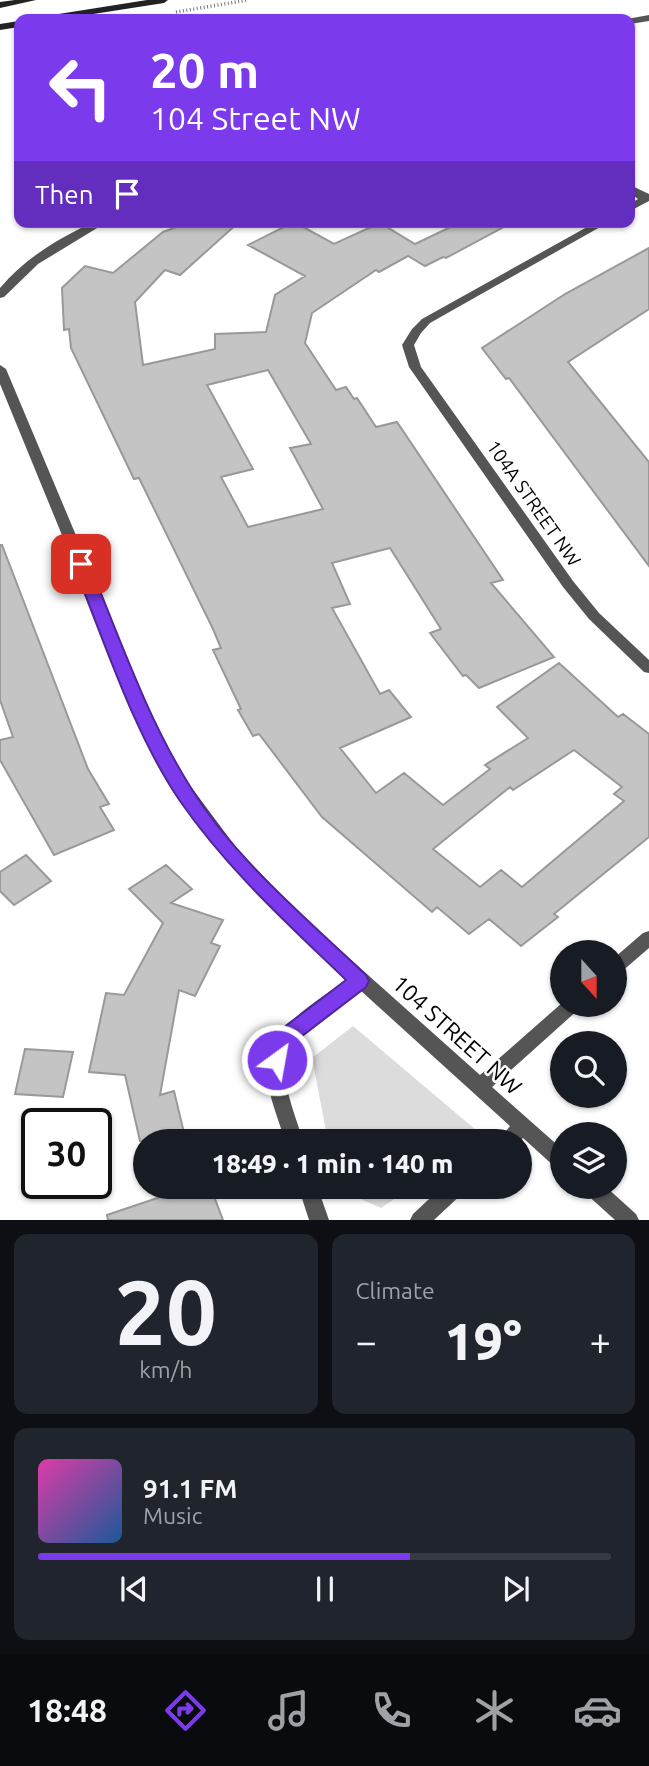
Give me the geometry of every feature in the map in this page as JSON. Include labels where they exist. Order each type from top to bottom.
[{"type":"main road","points":[[0,5],[32,0]]},
{"type":"main road","points":[[77,14],[164,0]]},
{"type":"street","points":[[0,295],[30,263],[50,248],[90,228]]},
{"type":"street","name":"104A STREET NW","points":[[593,228],[426,321],[408,345],[415,367],[568,584],[594,616],[649,668]]},
{"type":"street","name":"104 STREET NW","points":[[0,369],[152,735],[169,768],[205,822],[245,871],[359,981],[550,1150]]},
{"type":"street","points":[[627,957],[649,938]]},
{"type":"street","points":[[291,1129],[278,1080],[277,1060],[281,1046],[290,1034],[359,981]]},
{"type":"street","points":[[479,1087],[558,1017]]},
{"type":"street","points":[[520,1129],[523,1126]]},
{"type":"street","points":[[312,1199],[319,1220]]},
{"type":"street","points":[[420,1220],[443,1199]]},
{"type":"street","points":[[606,1199],[629,1220]]},
{"type":"path","points":[[170,13],[248,0]]},
{"type":"shaded area","points":[[353,1026],[475,1129],[326,1129],[312,1058]]},
{"type":"shaded area","points":[[361,1199],[394,1199],[381,1208]]},
{"type":"building","points":[[174,228],[232,228],[180,275],[165,270],[135,302],[143,365],[215,349],[215,334],[266,332],[275,295],[305,276],[248,245],[282,228],[305,228],[334,244],[369,228],[388,228],[415,244],[448,228],[502,228],[446,258],[425,266],[408,256],[379,272],[376,270],[312,313],[305,343],[336,390],[346,387],[354,399],[357,398],[376,427],[397,422],[503,580],[491,583],[554,657],[479,688],[466,675],[463,676],[430,633],[441,629],[390,548],[332,563],[350,604],[332,608],[380,694],[389,690],[411,717],[340,748],[376,793],[404,773],[443,805],[490,769],[485,765],[528,738],[497,707],[559,663],[618,717],[623,714],[649,734],[649,837],[554,914],[558,917],[521,946],[489,919],[469,934],[437,907],[432,912],[322,817],[259,734],[253,736],[238,710],[241,709],[213,650],[221,648],[213,629],[139,478],[134,479],[71,348],[69,329],[64,330],[62,288],[85,266],[113,273],[163,232]],"holes":[[[268,370],[311,444],[290,448],[323,509],[248,527],[221,477],[253,469],[207,385]],[[574,750],[622,787],[614,794],[624,801],[522,887],[501,870],[480,887],[433,849],[510,787],[513,790]]]},
{"type":"building","points":[[649,248],[649,309],[568,362],[649,462],[649,566],[509,378],[506,379],[482,348],[565,294]]},
{"type":"building","points":[[0,545],[88,769],[109,804],[100,807],[114,830],[54,855],[0,760],[0,740],[13,737],[0,700]]},
{"type":"building","points":[[26,855],[51,881],[14,905],[0,891],[0,872]]},
{"type":"building","points":[[166,865],[192,889],[171,903],[223,920],[211,943],[220,946],[195,996],[179,990],[160,1095],[174,1091],[183,1129],[137,1129],[125,1075],[89,1072],[106,993],[124,995],[163,923],[129,889]]},
{"type":"building","points":[[25,1049],[73,1052],[63,1097],[15,1094]]},
{"type":"building","points":[[154,1199],[215,1199],[223,1220],[108,1220],[107,1215]]},
{"type":"route","points":[[81,564],[152,735],[186,795],[245,871],[359,981],[290,1034],[281,1046],[277,1060]]}]
